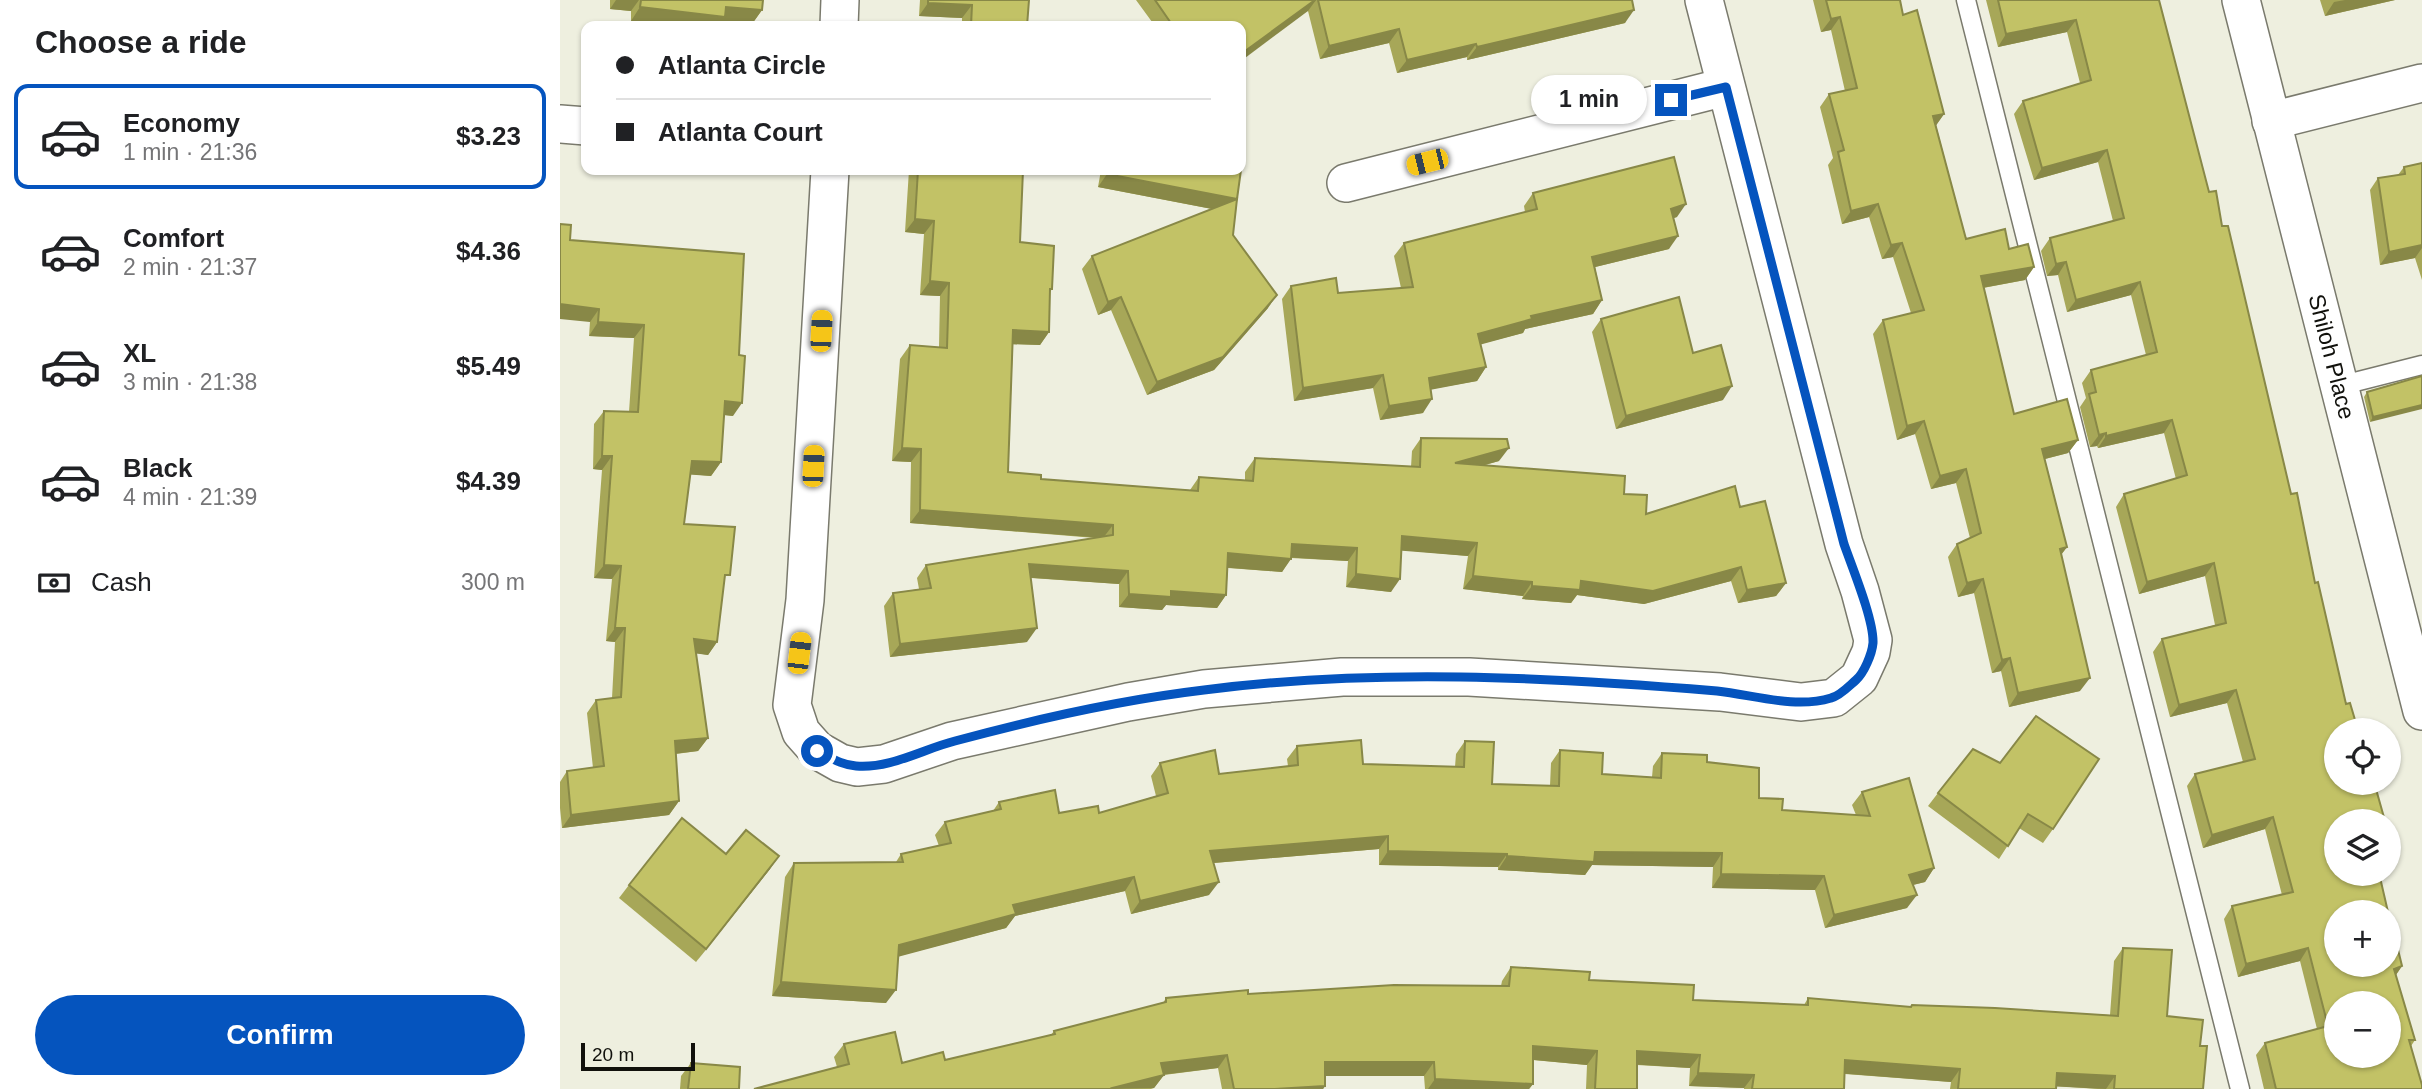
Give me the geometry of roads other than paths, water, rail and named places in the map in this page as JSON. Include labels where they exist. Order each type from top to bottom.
[{"type":"street","points":[[839,21],[840,0]]},
{"type":"street","points":[[831,175],[805,600],[792,705],[801,732],[817,751],[840,763],[857,767],[884,764],[952,741],[1128,702],[1204,690],[1342,677],[1469,677],[1720,692],[1801,702],[1834,698],[1859,678],[1871,652],[1873,640],[1844,544],[1704,0]]},
{"type":"street","name":"Shiloh Place","points":[[2241,0],[2339,386],[2413,639],[2422,711]]},
{"type":"street","points":[[2272,121],[2422,83]]},
{"type":"street","points":[[1346,183],[1726,87]]},
{"type":"street","points":[[560,124],[581,126]]},
{"type":"lane","points":[[1966,0],[2240,1089]]},
{"type":"lane","points":[[2339,386],[2422,365]]}]
